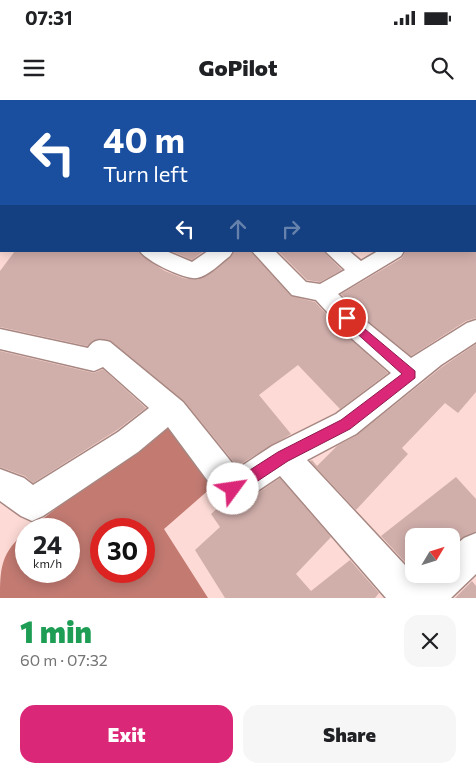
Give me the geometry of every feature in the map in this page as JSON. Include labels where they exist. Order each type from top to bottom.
[{"type":"street","points":[[152,252],[167,261],[194,271],[222,252]]},
{"type":"street","points":[[263,252],[300,290],[323,294],[359,330],[411,374]]},
{"type":"street","points":[[336,252],[360,271]]},
{"type":"street","points":[[323,294],[392,252]]},
{"type":"street","points":[[0,339],[94,360],[101,350],[170,408],[233,489],[283,457],[346,424],[432,357],[476,330]]},
{"type":"street","points":[[0,485],[13,489],[32,505],[128,442],[170,408]]},
{"type":"street","points":[[283,457],[410,598]]},
{"type":"street","points":[[460,565],[476,550]]},
{"type":"street","points":[[424,598],[440,583]]},
{"type":"shaded area","points":[[172,417],[219,481],[164,529],[208,598],[0,598],[2,569],[11,547],[15,542],[15,583],[80,583],[80,518],[44,518]]},
{"type":"building","points":[[14,252],[139,252],[165,271],[183,278],[197,280],[215,270],[234,252],[251,252],[291,296],[315,302],[349,338],[388,373],[340,409],[298,365],[259,395],[291,434],[237,466],[184,401],[111,341],[97,339],[87,346],[0,327],[0,271]]},
{"type":"building","points":[[173,252],[203,252],[192,260]]},
{"type":"building","points":[[279,252],[324,252],[342,270],[320,282],[307,280]]},
{"type":"building","points":[[405,252],[476,252],[476,318],[466,321],[411,356],[369,322],[341,294],[402,258]]},
{"type":"building","points":[[476,344],[476,392],[458,413],[445,403],[402,448],[408,454],[356,510],[310,461],[312,460],[317,466],[337,446],[357,435],[442,367]]},
{"type":"building","points":[[0,351],[94,373],[103,369],[146,408],[117,430],[33,483],[25,476],[0,467]]},
{"type":"building","points":[[456,477],[476,499],[476,531],[460,539],[460,528],[405,528],[405,562],[381,536]]},
{"type":"building","points":[[280,478],[331,537],[296,574],[311,591],[350,560],[379,593],[375,598],[225,598],[195,550],[220,527],[211,514],[223,503],[234,507],[245,502]]},
{"type":"building","points":[[472,581],[476,586],[476,598],[455,598]]},
{"type":"route","points":[[233,489],[283,457],[346,424],[411,374],[347,318]]}]
